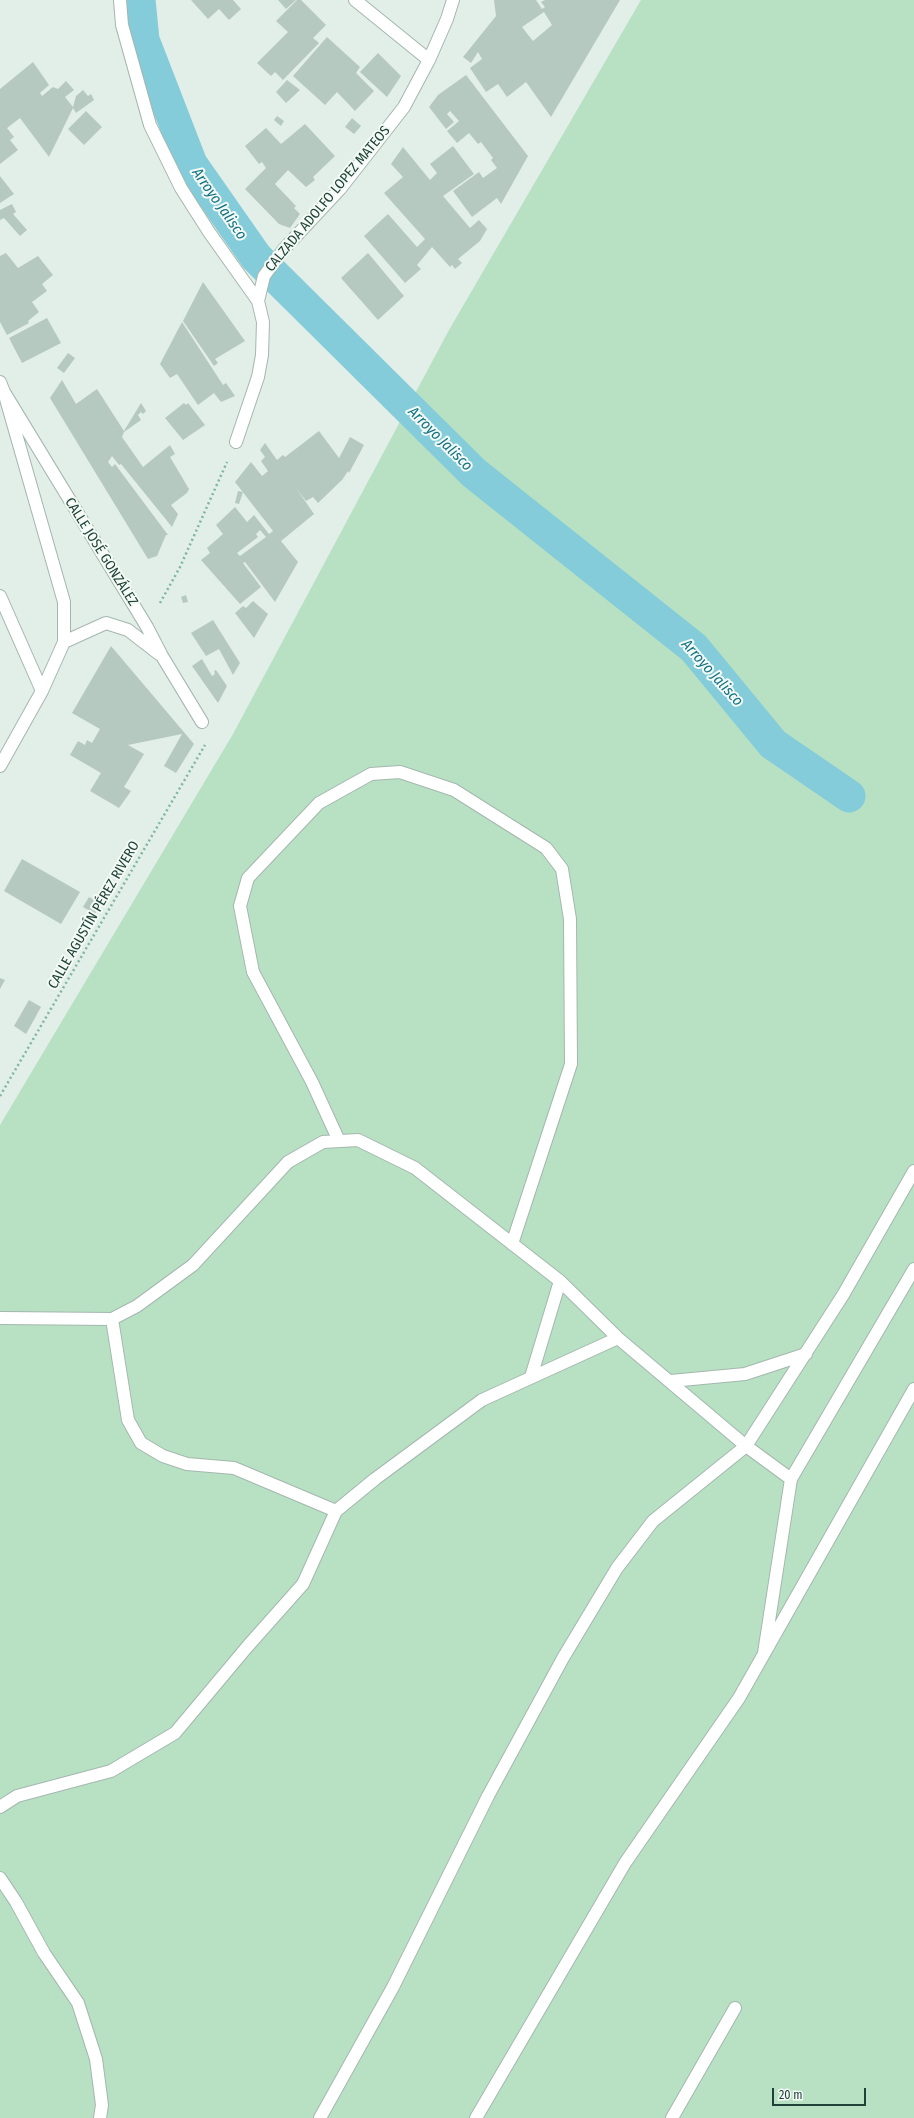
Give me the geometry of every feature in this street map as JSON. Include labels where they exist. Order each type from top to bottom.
[{"type":"street","points":[[120,0],[126,38],[150,125],[181,188],[209,232],[258,301]]},
{"type":"street","points":[[355,0],[429,60]]},
{"type":"street","name":"CALZADA ADOLFO LOPEZ MATEOS","points":[[236,442],[258,377],[262,355],[263,322],[258,301],[264,276],[284,249],[340,189],[404,107],[429,60],[447,19],[453,0]]},
{"type":"street","points":[[0,766],[42,691],[64,642],[64,602],[2,387]]},
{"type":"street","name":"CALLE JOSÉ GONZÁLEZ","points":[[2,387],[147,627],[162,656],[202,722]]},
{"type":"street","points":[[0,596],[42,691]]},
{"type":"street","points":[[64,642],[106,623],[128,630],[162,656]]},
{"type":"street","points":[[339,1141],[312,1082],[253,972],[240,906],[248,878],[319,802],[371,774],[400,772],[454,790],[546,848],[562,869],[570,919],[570,1064],[512,1244]]},
{"type":"street","points":[[0,1318],[112,1319],[137,1306],[193,1265],[288,1162],[323,1142],[358,1140],[415,1168],[560,1281],[618,1338],[671,1381],[746,1446],[791,1479]]},
{"type":"street","points":[[320,2118],[394,1987],[488,1796],[563,1658],[616,1568],[653,1521],[746,1446],[843,1295],[914,1171]]},
{"type":"street","points":[[764,1653],[791,1479],[914,1269]]},
{"type":"street","points":[[531,1377],[560,1281]]},
{"type":"street","points":[[112,1319],[128,1420],[141,1443],[163,1456],[186,1464],[234,1468],[336,1511]]},
{"type":"street","points":[[0,1807],[17,1796],[111,1771],[174,1733],[303,1584],[336,1511],[375,1479],[482,1400],[618,1338]]},
{"type":"street","points":[[671,1381],[745,1374],[806,1354]]},
{"type":"street","points":[[476,2118],[624,1863],[739,1698],[914,1389]]},
{"type":"street","points":[[0,1878],[16,1902],[44,1953],[78,2003],[96,2059],[102,2105],[100,2118]]},
{"type":"street","points":[[672,2118],[734,2008]]},
{"type":"path","points":[[147,627],[180,567],[236,442]]},
{"type":"path","name":"CALLE AGUSTÍN PÉREZ RIVERO","points":[[0,1096],[205,744]]},
{"type":"green space","points":[[641,0],[914,0],[914,2118],[0,2118],[0,1125],[233,734],[449,330]]},
{"type":"building","points":[[191,0],[233,0],[241,9],[229,20],[219,9],[208,19]]},
{"type":"building","points":[[278,0],[296,0],[286,9]]},
{"type":"building","points":[[297,0],[301,0],[326,25],[313,38],[319,43],[283,80],[275,72],[271,76],[257,63],[288,32],[276,21]]},
{"type":"building","points":[[494,0],[536,0],[542,9],[545,7],[541,2],[545,0],[620,0],[551,117],[526,82],[507,97],[498,84],[486,92],[470,68],[482,59],[478,52],[471,63],[463,57],[496,16]],"holes":[[[544,12],[552,25],[533,41],[522,27]]]},
{"type":"building","points":[[327,37],[360,67],[356,73],[374,91],[355,111],[337,92],[325,105],[293,76]]},
{"type":"building","points":[[378,53],[401,76],[387,97],[360,72]]},
{"type":"building","points":[[33,62],[49,85],[40,93],[42,96],[53,87],[58,89],[66,81],[74,90],[65,97],[73,107],[76,96],[83,90],[88,96],[91,94],[94,100],[76,113],[73,108],[49,157],[20,118],[7,128],[14,137],[10,140],[18,150],[0,164],[0,89]]},
{"type":"building","points":[[466,75],[528,156],[501,204],[497,198],[472,217],[453,191],[479,172],[483,178],[497,168],[491,160],[493,158],[481,142],[478,144],[469,133],[457,143],[447,131],[459,121],[450,111],[447,114],[454,122],[446,129],[429,107],[438,95]]},
{"type":"building","points":[[287,80],[300,90],[286,103],[276,92]]},
{"type":"building","points":[[86,111],[102,127],[84,145],[68,129]]},
{"type":"building","points":[[277,116],[284,121],[281,126],[274,120]]},
{"type":"building","points":[[352,118],[361,126],[354,134],[345,127]]},
{"type":"building","points":[[305,124],[335,156],[313,177],[315,180],[306,187],[288,170],[275,184],[296,206],[294,208],[300,214],[290,228],[279,224],[245,189],[266,168],[262,162],[259,164],[245,146],[266,128],[281,144]]},
{"type":"building","points":[[453,146],[474,174],[443,196],[470,228],[479,220],[487,229],[480,241],[458,259],[462,263],[455,269],[452,265],[450,267],[432,247],[417,265],[421,269],[405,283],[364,236],[388,214],[417,247],[425,239],[384,193],[403,177],[391,164],[403,147],[430,180],[437,173],[430,164]]},
{"type":"building","points":[[0,176],[14,194],[0,203]]},
{"type":"building","points":[[12,204],[16,212],[13,214],[27,230],[20,236],[4,218],[0,220],[0,210]]},
{"type":"building","points":[[6,253],[18,268],[38,256],[53,275],[42,284],[47,291],[32,302],[39,312],[28,321],[29,323],[7,335],[0,322],[0,256]]},
{"type":"building","points":[[368,253],[404,296],[378,320],[341,278]]},
{"type":"building","points":[[203,282],[245,341],[215,359],[218,363],[214,366],[183,321]]},
{"type":"building","points":[[47,318],[61,343],[22,363],[9,338]]},
{"type":"building","points":[[182,322],[223,385],[226,383],[235,396],[221,402],[214,393],[198,405],[177,374],[170,378],[160,364]]},
{"type":"building","points":[[68,353],[75,358],[64,373],[57,368]]},
{"type":"building","points":[[62,380],[76,404],[97,389],[124,431],[141,403],[146,411],[143,414],[141,412],[138,415],[141,420],[124,432],[122,437],[143,467],[170,445],[175,454],[170,457],[189,489],[187,493],[171,505],[178,514],[172,527],[121,464],[119,465],[112,456],[108,462],[112,467],[115,464],[168,535],[166,535],[157,556],[148,559],[50,398]]},
{"type":"building","points":[[184,403],[186,405],[188,403],[205,425],[183,440],[165,418]]},
{"type":"building","points":[[319,431],[339,458],[350,437],[364,445],[349,473],[348,471],[342,480],[318,503],[313,497],[306,501],[296,488],[314,514],[281,541],[298,562],[275,602],[245,562],[243,563],[261,587],[240,604],[201,560],[210,553],[207,548],[223,534],[216,525],[235,507],[247,522],[254,515],[269,534],[273,531],[235,482],[251,462],[262,476],[268,471],[261,461],[265,457],[260,450],[265,443],[277,460],[283,455],[285,457]],"holes":[[[260,530],[266,537],[240,556],[237,553],[258,537],[256,534]]]},
{"type":"building","points":[[238,491],[243,492],[239,504],[235,503]]},
{"type":"building","points":[[186,595],[188,602],[183,603],[181,597]]},
{"type":"building","points":[[253,601],[268,614],[254,638],[235,613],[243,606],[246,608]]},
{"type":"building","points":[[213,620],[240,663],[233,675],[219,649],[206,656],[191,633]]},
{"type":"building","points":[[111,646],[194,744],[176,773],[164,766],[182,734],[128,745],[144,754],[124,787],[131,791],[119,808],[90,791],[101,773],[70,755],[78,741],[85,745],[87,740],[92,743],[100,729],[72,713]]},
{"type":"building","points":[[202,659],[212,676],[215,674],[214,671],[216,670],[227,686],[218,703],[192,666]]},
{"type":"building","points":[[22,859],[80,892],[61,924],[4,891]]},
{"type":"building","points":[[89,897],[101,904],[95,914],[83,907]]},
{"type":"building","points":[[0,978],[5,980],[0,989]]},
{"type":"building","points":[[29,1000],[41,1007],[26,1034],[14,1026]]},
{"type":"waterway","name":"Arroyo Jalisco","points":[[139,0],[143,40],[191,164],[256,257],[474,473],[694,648],[773,744],[849,796]]}]
